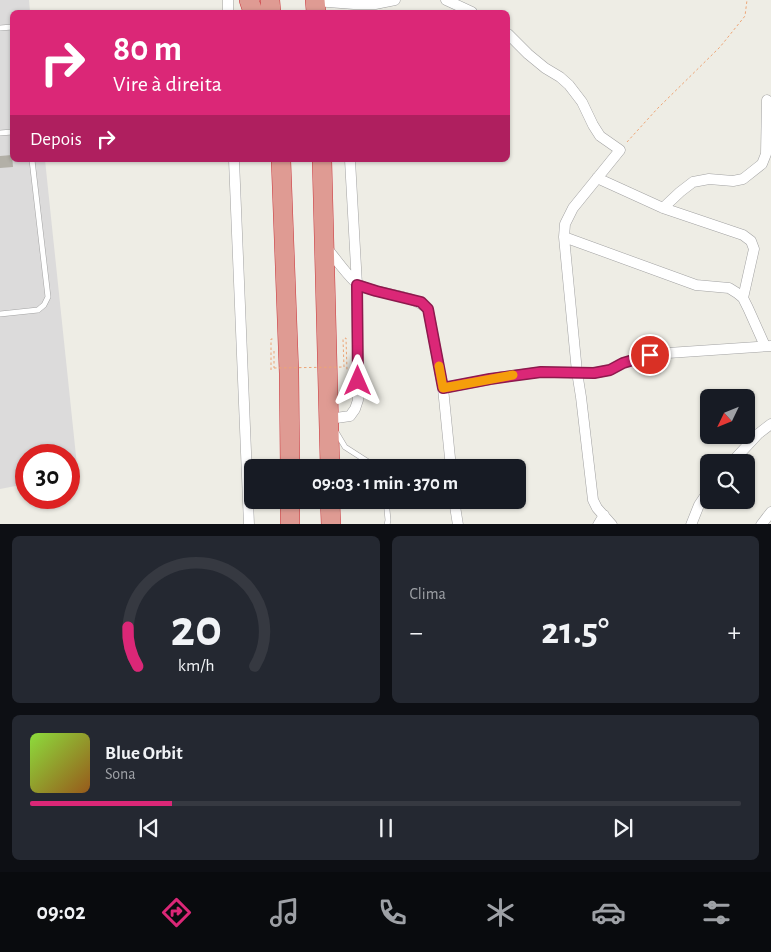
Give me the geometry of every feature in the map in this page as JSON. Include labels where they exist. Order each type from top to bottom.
[{"type":"highway","points":[[282,162],[290,459]]},
{"type":"highway","points":[[322,162],[330,459]]},
{"type":"highway","points":[[290,509],[290,524]]},
{"type":"highway","points":[[330,509],[331,524]]},
{"type":"street","points":[[316,5],[375,4],[395,0]]},
{"type":"street","points":[[446,0],[468,10]]},
{"type":"street","points":[[510,36],[528,54],[569,85],[582,102],[600,136],[620,150],[573,208],[565,224],[564,237],[577,372],[593,500],[597,508],[612,524]]},
{"type":"street","points":[[663,208],[693,182],[709,179],[733,181],[743,179],[762,164],[766,154],[767,100]]},
{"type":"street","points":[[234,162],[249,524]]},
{"type":"street","points":[[329,418],[350,416],[358,400],[357,285],[350,162]]},
{"type":"street","points":[[597,178],[663,208],[743,235],[751,241],[754,249],[743,298]]},
{"type":"street","points":[[443,388],[541,372],[594,373],[610,370],[623,363],[650,355],[768,346],[743,298],[729,288],[696,285],[564,237]]},
{"type":"street","points":[[324,244],[357,285],[421,302],[428,309],[443,388],[450,459]]},
{"type":"street","points":[[739,454],[758,434],[771,424]]},
{"type":"street","points":[[690,524],[700,502]]},
{"type":"street","points":[[456,509],[458,524]]},
{"type":"street","points":[[762,524],[771,512]]},
{"type":"street","points":[[598,524],[604,515]]},
{"type":"lane","points":[[0,314],[38,310],[48,298],[32,162]]},
{"type":"lane","points":[[329,418],[344,447],[364,459]]},
{"type":"lane","points":[[387,509],[387,524]]},
{"type":"path","points":[[620,150],[657,109],[720,47],[745,16],[747,0]]},
{"type":"path","points":[[272,370],[271,339],[274,339],[274,368],[344,367],[343,339],[346,338],[347,371]]},
{"type":"shaded area","points":[[0,0],[29,0],[30,10],[10,10],[10,162],[45,162],[75,444],[15,444],[15,486],[0,489]]},
{"type":"building","points":[[10,155],[10,162],[13,162],[13,167],[0,168],[0,156]]},
{"type":"slow traffic","points":[[439,366],[443,388],[513,375]]},
{"type":"route","points":[[358,381],[357,285],[421,302],[428,309],[443,388],[541,372],[594,373],[610,370],[623,363],[650,355]]}]
